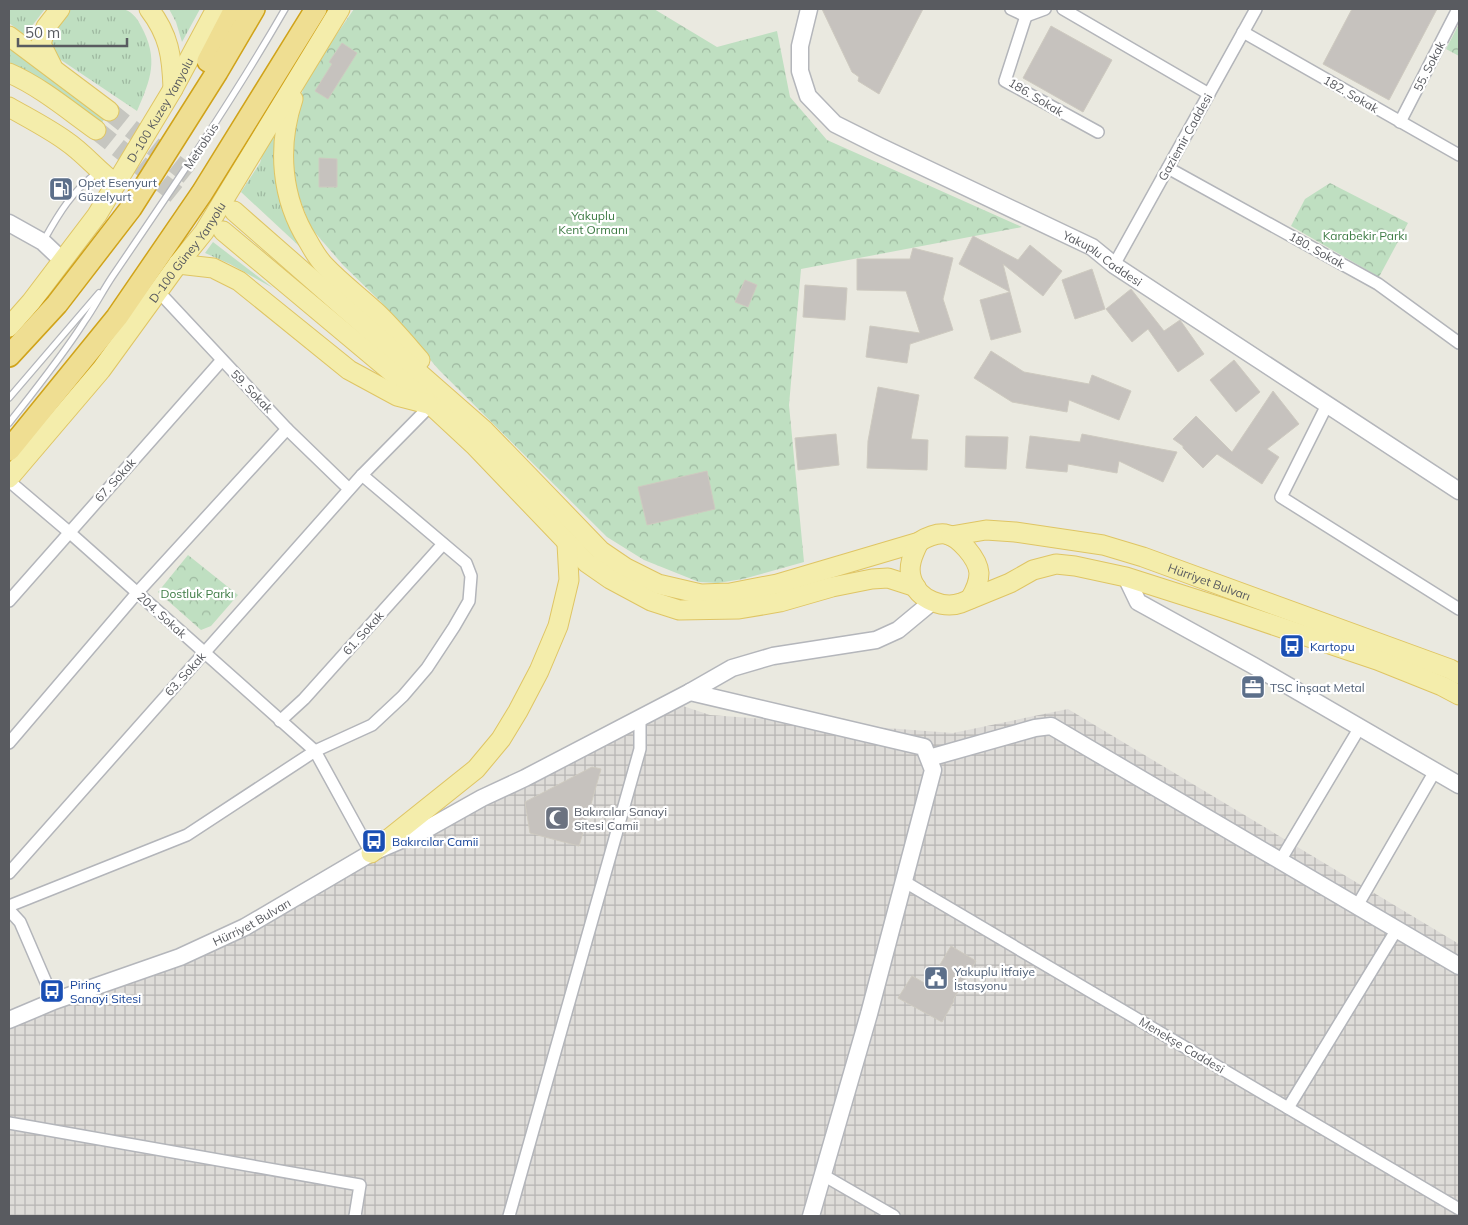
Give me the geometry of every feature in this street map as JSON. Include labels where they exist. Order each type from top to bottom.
[{"type":"highway","points":[[168,150],[184,111],[235,9]]},
{"type":"highway","points":[[9,356],[57,304],[131,208],[217,72],[254,9]]},
{"type":"highway","points":[[9,450],[118,317],[202,193],[316,9]]},
{"type":"highway","points":[[293,48],[317,23],[327,9]]},
{"type":"main road","points":[[55,71],[40,44],[46,27],[60,9]]},
{"type":"main road","points":[[149,9],[160,23],[166,38],[170,52],[173,89]]},
{"type":"main road","name":"D-100 Kuzey Yanyolu","points":[[9,327],[32,302],[97,216],[113,173],[173,89],[216,9]]},
{"type":"main road","name":"D-100 Güney Yanyolu","points":[[9,479],[101,370],[178,264],[204,232],[340,9]]},
{"type":"main road","points":[[9,36],[109,111]]},
{"type":"main road","points":[[302,70],[284,132],[283,158],[285,183],[291,206],[302,231],[325,266],[395,332],[453,402]]},
{"type":"main road","points":[[9,73],[51,97],[96,130]]},
{"type":"main road","points":[[9,107],[66,141],[82,154],[113,173]]},
{"type":"main road","points":[[234,211],[485,431],[600,551],[626,568],[658,584],[701,594],[730,593],[777,584],[943,534],[952,536],[977,562],[978,584],[970,599],[955,605],[940,604],[924,597],[912,580],[911,560],[919,542]]},
{"type":"main road","points":[[223,232],[431,405],[474,445],[587,563],[610,579],[651,601],[679,610],[739,609],[780,602],[832,587],[872,579],[888,578],[916,587]]},
{"type":"main road","points":[[178,264],[213,268],[238,281],[349,370],[397,396],[431,405]]},
{"type":"main road","name":"Hürriyet Bulvarı","points":[[952,536],[986,530],[1015,532],[1103,545],[1143,557],[1375,640],[1459,674]]},
{"type":"main road","points":[[371,853],[476,768],[501,739],[510,725],[539,672],[558,626],[569,580],[567,544]]},
{"type":"main road","name":"Hürriyet Bulvarı","points":[[970,599],[1010,583],[1033,570],[1056,564],[1075,566],[1126,577],[1220,607],[1377,660],[1442,686],[1459,695]]},
{"type":"street","name":"Yakuplu Caddesi","points":[[809,9],[800,46],[800,71],[808,96],[835,124],[1092,247],[1114,265],[1459,492]]},
{"type":"street","points":[[1011,9],[1026,16],[1045,9]]},
{"type":"street","points":[[1063,9],[1209,94]]},
{"type":"street","name":"Gaziemir Caddesi","points":[[1114,265],[1256,9]]},
{"type":"street","name":"55. Sokak","points":[[1400,122],[1458,9]]},
{"type":"street","name":"186. Sokak","points":[[1026,16],[1005,81],[1098,132]]},
{"type":"street","name":"182. Sokak","points":[[1243,32],[1459,155]]},
{"type":"street","name":"180. Sokak","points":[[1168,168],[1378,284],[1459,343]]},
{"type":"street","points":[[9,224],[43,242],[64,261]]},
{"type":"street","name":"59. Sokak","points":[[158,291],[288,429],[349,489]]},
{"type":"street","name":"67. Sokak","points":[[9,601],[222,360]]},
{"type":"street","name":"63. Sokak","points":[[9,873],[349,489],[431,405]]},
{"type":"street","points":[[1327,405],[1281,497],[1459,608]]},
{"type":"street","points":[[9,743],[137,593],[288,429]]},
{"type":"street","points":[[9,906],[187,835],[315,751],[372,726],[403,696],[427,668],[469,601],[471,576],[466,564],[362,475]]},
{"type":"street","name":"204. Sokak","points":[[9,479],[315,751]]},
{"type":"street","name":"61. Sokak","points":[[280,721],[304,699],[443,544]]},
{"type":"street","points":[[1126,577],[1138,602],[1459,785]]},
{"type":"street","name":"Hürriyet Bulvarı","points":[[9,1020],[180,957],[245,927],[371,853],[425,830],[482,798],[525,778],[732,668],[773,656],[876,640],[898,630],[933,601]]},
{"type":"street","points":[[690,692],[924,747],[933,770],[869,1014],[811,1216]]},
{"type":"street","points":[[509,1216],[610,850],[640,749],[640,717]]},
{"type":"street","points":[[928,758],[1036,728],[1051,726],[1459,966]]},
{"type":"street","points":[[1280,861],[1360,727]]},
{"type":"street","points":[[315,751],[371,853]]},
{"type":"street","points":[[1357,906],[1435,771]]},
{"type":"street","name":"Menekşe Caddesi","points":[[905,882],[1288,1108],[1456,1211]]},
{"type":"street","points":[[9,910],[20,922],[54,1002]]},
{"type":"street","points":[[1288,1108],[1397,929]]},
{"type":"street","points":[[9,1123],[360,1185],[355,1216]]},
{"type":"street","points":[[823,1175],[894,1216]]},
{"type":"lane","name":"Metrobüs","points":[[9,422],[50,372],[110,280],[194,158],[260,53],[285,9]]},
{"type":"lane","points":[[43,242],[57,216],[82,183],[113,173]]},
{"type":"lane","name":"Metrobüs","points":[[9,398],[110,280]]},
{"type":"shaded area","points":[[668,701],[710,715],[953,733],[1068,709],[1459,944],[1459,1216],[9,1216],[9,1027],[303,899]]},
{"type":"green space","points":[[9,9],[45,9],[25,35],[9,23]]},
{"type":"green space","points":[[67,9],[122,9],[131,13],[138,20],[150,49],[151,69],[146,89],[137,111],[55,56],[49,41]]},
{"type":"green space","points":[[169,9],[200,9],[182,42],[176,22]]},
{"type":"green space","name":"Yakuplu Kent Ormanı","points":[[354,9],[654,9],[717,47],[777,31],[790,97],[827,140],[1022,227],[801,269],[789,405],[804,562],[743,579],[718,583],[699,582],[644,560],[607,537],[439,370],[380,301],[343,265],[311,228],[297,192],[292,162],[295,115],[307,77]]},
{"type":"green space","points":[[1459,24],[1459,56],[1446,49]]},
{"type":"green space","points":[[9,45],[106,117],[100,125],[36,76],[9,62]]},
{"type":"green space","points":[[275,128],[274,168],[281,199],[312,258],[241,192],[260,163],[266,141]]},
{"type":"green space","name":"Karabekir Parkı","points":[[1330,183],[1408,223],[1379,277],[1291,226],[1305,199]]},
{"type":"green space","points":[[213,242],[273,288],[230,264],[205,253]]},
{"type":"green space","name":"Dostluk Parkı","points":[[188,555],[238,595],[211,626],[201,630],[158,592]]},
{"type":"building","points":[[822,9],[923,9],[879,94],[858,81],[859,77],[852,72]]},
{"type":"building","points":[[1352,9],[1437,9],[1389,100],[1323,64]]},
{"type":"building","points":[[1051,26],[1112,60],[1083,112],[1023,78]]},
{"type":"building","points":[[342,43],[357,53],[328,99],[315,91],[332,64],[329,62]]},
{"type":"building","points":[[319,158],[337,159],[337,187],[319,187]]},
{"type":"building","points":[[973,236],[1018,260],[1030,245],[1062,271],[1043,296],[1003,264],[1010,292],[959,264]]},
{"type":"building","points":[[913,248],[953,258],[943,299],[953,330],[910,344],[907,363],[866,357],[870,326],[920,333],[906,291],[857,290],[857,259],[910,259]]},
{"type":"building","points":[[1092,269],[1105,309],[1075,319],[1062,280]]},
{"type":"building","points":[[745,280],[757,285],[748,307],[735,302]]},
{"type":"building","points":[[805,285],[847,288],[845,320],[803,317]]},
{"type":"building","points":[[1131,289],[1164,331],[1180,320],[1204,354],[1178,372],[1148,329],[1132,342],[1106,309]]},
{"type":"building","points":[[1010,292],[1021,332],[991,340],[980,300]]},
{"type":"building","points":[[991,351],[1024,372],[1089,384],[1092,375],[1131,391],[1119,420],[1069,400],[1067,412],[1012,402],[974,378]]},
{"type":"building","points":[[1234,360],[1260,392],[1236,412],[1210,380]]},
{"type":"building","points":[[878,387],[919,395],[911,439],[928,440],[927,470],[867,468],[868,441]]},
{"type":"building","points":[[1273,391],[1299,424],[1267,449],[1279,457],[1262,484],[1217,454],[1203,468],[1183,446],[1173,439],[1196,416],[1232,452]]},
{"type":"building","points":[[836,434],[839,465],[798,470],[795,438]]},
{"type":"building","points":[[1082,434],[1177,452],[1163,482],[1119,461],[1117,473],[1068,464],[1067,472],[1026,468],[1030,436],[1080,442]]},
{"type":"building","points":[[966,436],[1008,437],[1006,469],[965,467]]},
{"type":"building","points":[[707,471],[715,509],[647,525],[638,487]]},
{"type":"building","name":"Bakırcılar Sanayi Sitesi Camii","points":[[592,767],[601,769],[579,846],[530,833],[525,802]]},
{"type":"building","points":[[951,946],[976,961],[942,1022],[898,998],[912,976],[928,985]]},
{"type":"tunnel","points":[[109,111],[234,211]]},
{"type":"tunnel","points":[[96,130],[222,231]]},
{"type":"place","name":"Opet Esenyurt Güzelyurt","points":[[61,189]]},
{"type":"place","name":"Kartopu","points":[[1292,646]]},
{"type":"place","name":"TSC İnşaat Metal","points":[[1253,687]]},
{"type":"place","name":"Bakırcılar Sanayi Sitesi Camii","points":[[557,818]]},
{"type":"place","name":"Bakırcılar Camii","points":[[374,841]]},
{"type":"place","name":"Yakuplu İtfaiye İstasyonu","points":[[936,978]]},
{"type":"place","name":"Pirinç Sanayi Sitesi","points":[[52,991]]}]
